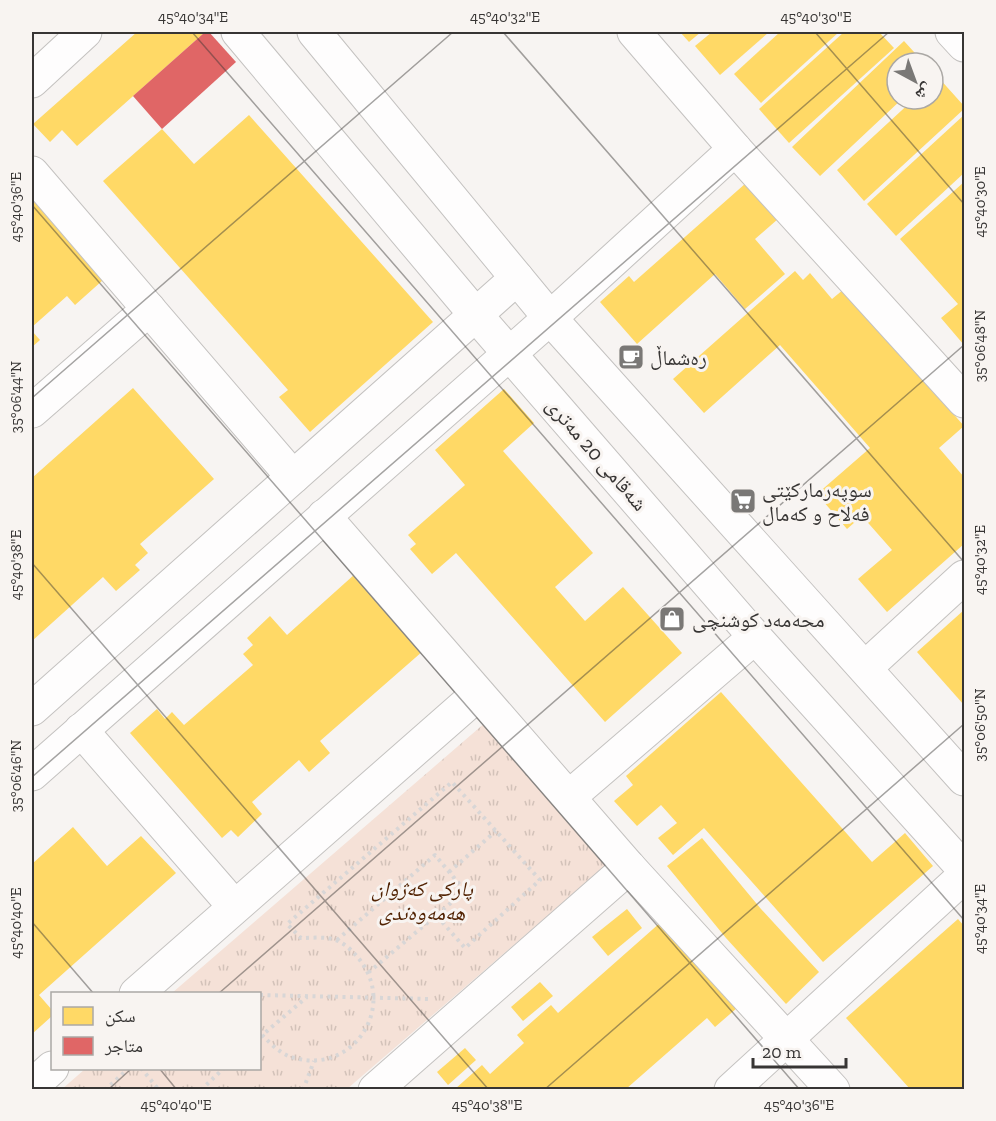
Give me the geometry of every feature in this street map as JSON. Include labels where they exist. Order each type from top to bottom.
[{"type":"street","points":[[32,81],[85,32]]},
{"type":"street","name":"شەقامی 20 مەتری","points":[[238,32],[475,314],[754,638],[964,869]]},
{"type":"street","points":[[314,32],[550,318],[964,778]]},
{"type":"street","points":[[634,32],[735,149],[964,398]]},
{"type":"street","points":[[952,32],[964,45]]},
{"type":"street","points":[[32,774],[550,318],[735,149]]},
{"type":"street","points":[[32,173],[293,477]]},
{"type":"street","points":[[32,709],[517,278]]},
{"type":"street","points":[[32,411],[149,309]]},
{"type":"street","points":[[324,516],[630,867],[833,1089]]},
{"type":"street","points":[[865,668],[964,577]]},
{"type":"street","points":[[569,797],[754,638]]},
{"type":"street","points":[[137,992],[478,694]]},
{"type":"street","points":[[81,730],[234,906]]},
{"type":"street","points":[[387,1086],[478,1000],[630,867]]},
{"type":"street","points":[[731,1089],[964,876]]},
{"type":"street","points":[[32,1086],[51,1069]]},
{"type":"path","points":[[308,996],[261,1036],[276,1049],[294,1058],[314,1061],[334,1057],[352,1047],[365,1031],[373,1012],[374,992],[369,972],[357,956],[337,940],[301,938],[287,924],[452,782],[540,880],[465,948],[436,915]]},
{"type":"path","points":[[449,872],[496,831]]},
{"type":"path","points":[[337,940],[435,855],[465,891],[369,972]]},
{"type":"path","points":[[261,995],[478,1000]]},
{"type":"path","points":[[303,1089],[314,1061]]},
{"type":"path","points":[[105,1089],[127,1070]]},
{"type":"path","points":[[143,1070],[159,1089]]},
{"type":"path","points":[[201,1089],[222,1070]]},
{"type":"green space","name":"پارکی کەژوان هەمەوەندی","points":[[486,722],[610,862],[347,1089],[61,1090],[84,1070],[261,1070],[261,992],[173,992]]},
{"type":"building: سكن","points":[[137,32],[205,32],[77,146],[62,130],[50,142],[33,124]]},
{"type":"building: سكن","points":[[680,32],[701,32],[689,42]]},
{"type":"building: سكن","points":[[712,32],[769,32],[720,75],[695,46]]},
{"type":"building: سكن","points":[[780,32],[839,32],[761,103],[734,74]]},
{"type":"building: سكن","points":[[844,32],[879,32],[894,48],[885,51],[885,56],[789,143],[759,109]]},
{"type":"building: سكن","points":[[904,41],[913,51],[893,51]]},
{"type":"building: سكن","points":[[885,59],[885,111],[889,111],[820,176],[792,147]]},
{"type":"building: سكن","points":[[945,85],[964,106],[964,109],[864,201],[837,170],[901,111],[945,111]]},
{"type":"building: سكن","points":[[249,115],[433,322],[310,432],[279,397],[288,390],[103,181],[162,129],[194,164]]},
{"type":"building: سكن","points":[[964,115],[964,173],[896,236],[867,204]]},
{"type":"building: سكن","points":[[32,182],[112,272],[75,305],[67,296],[32,327]]},
{"type":"building: سكن","points":[[964,182],[964,345],[941,318],[958,304],[900,239]]},
{"type":"building: سكن","points":[[746,183],[778,219],[755,239],[785,274],[745,309],[715,274],[637,344],[600,302],[629,276],[634,282]]},
{"type":"building: سكن","points":[[795,271],[803,280],[810,273],[832,299],[844,289],[964,426],[939,448],[964,477],[964,544],[887,612],[858,579],[892,550],[862,516],[847,529],[817,494],[870,448],[780,345],[704,413],[673,379]]},
{"type":"building: سكن","points":[[32,331],[40,340],[32,347]]},
{"type":"building: سكن","points":[[133,388],[214,479],[140,544],[148,553],[135,565],[140,570],[116,591],[103,577],[32,641],[32,478]]},
{"type":"building: سكن","points":[[504,389],[534,423],[503,451],[593,553],[555,587],[585,621],[623,587],[682,653],[605,722],[456,553],[432,574],[410,549],[416,544],[408,535],[465,485],[435,450]]},
{"type":"building: سكن","points":[[355,574],[423,651],[320,741],[330,753],[309,772],[299,760],[252,802],[262,814],[238,837],[231,830],[222,838],[130,733],[157,709],[165,719],[172,712],[184,725],[253,665],[243,654],[253,645],[247,638],[270,616],[287,635]]},
{"type":"building: سكن","points":[[964,610],[964,705],[917,652]]},
{"type":"building: سكن","points":[[721,692],[872,862],[905,833],[933,866],[823,962],[704,828],[673,855],[658,838],[677,823],[661,805],[637,826],[614,801],[633,785],[626,776]]},
{"type":"building: سكن","points":[[73,827],[107,866],[141,836],[176,873],[39,995],[51,1009],[51,1017],[32,1034],[32,864]]},
{"type":"building: سكن","points":[[702,838],[761,909],[819,972],[786,1004],[726,938],[667,866]]},
{"type":"building: سكن","points":[[627,909],[642,928],[608,956],[592,937]]},
{"type":"building: سكن","points":[[958,919],[964,926],[964,1089],[910,1089],[846,1018]]},
{"type":"building: سكن","points":[[661,922],[737,1008],[715,1027],[707,1018],[626,1089],[455,1089],[482,1065],[490,1074],[524,1043],[517,1035],[551,1005],[558,1013]]},
{"type":"building: سكن","points":[[540,982],[553,996],[523,1021],[511,1007]]},
{"type":"building: سكن","points":[[465,1048],[476,1060],[448,1085],[437,1072]]},
{"type":"building: متاجر","points":[[205,32],[209,32],[236,62],[162,129],[133,96]]},
{"type":"place","name":"رەشماڵ","points":[[631,357]]},
{"type":"place","name":"سوپەرمارکێتی فەلاح و کەمال","points":[[743,501]]},
{"type":"place","name":"محەمەد کوشنچی","points":[[672,619]]}]
